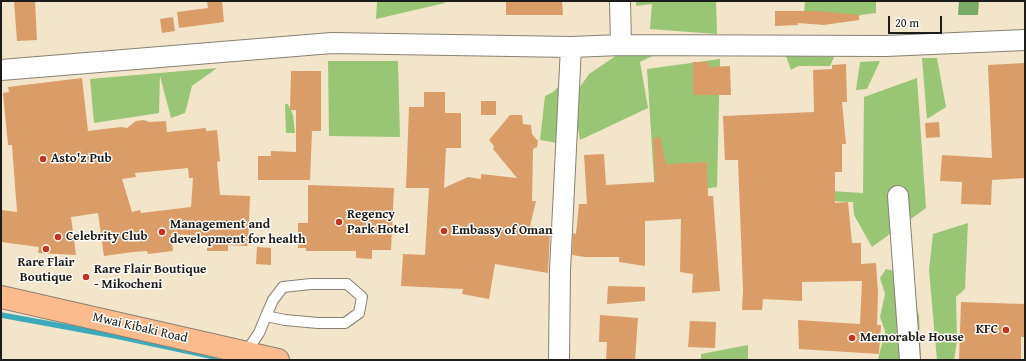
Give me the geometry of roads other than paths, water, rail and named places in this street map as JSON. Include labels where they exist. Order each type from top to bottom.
[{"type":"main road","name":"Mwai Kibaki Road","points":[[1,297],[244,356],[278,360]]},
{"type":"street","points":[[620,1],[621,44]]},
{"type":"street","points":[[1,70],[332,43],[571,47],[621,44],[886,46],[1025,40]]},
{"type":"street","points":[[559,360],[561,255],[571,47]]},
{"type":"street","points":[[898,196],[910,360]]},
{"type":"lane","points":[[244,356],[259,333],[266,316],[273,300],[283,287],[311,284],[347,284],[362,298],[359,313],[344,323],[318,323],[266,316]]},
{"type":"waterway","points":[[1,315],[116,336],[215,357]]},
{"type":"place","name":"Asto'z Pub","points":[[43,159]]},
{"type":"place","name":"Regency Park Hotel","points":[[339,222]]},
{"type":"place","name":"Embassy of Oman","points":[[444,231]]},
{"type":"place","name":"Management and development for health","points":[[162,232]]},
{"type":"place","name":"Celebrity Club","points":[[58,237]]},
{"type":"place","name":"Rare Flair Boutique","points":[[46,249]]},
{"type":"place","name":"Rare Flair Boutique - Mikocheni","points":[[86,277]]},
{"type":"place","name":"KFC","points":[[1006,330]]},
{"type":"place","name":"Memorable House","points":[[852,338]]}]
